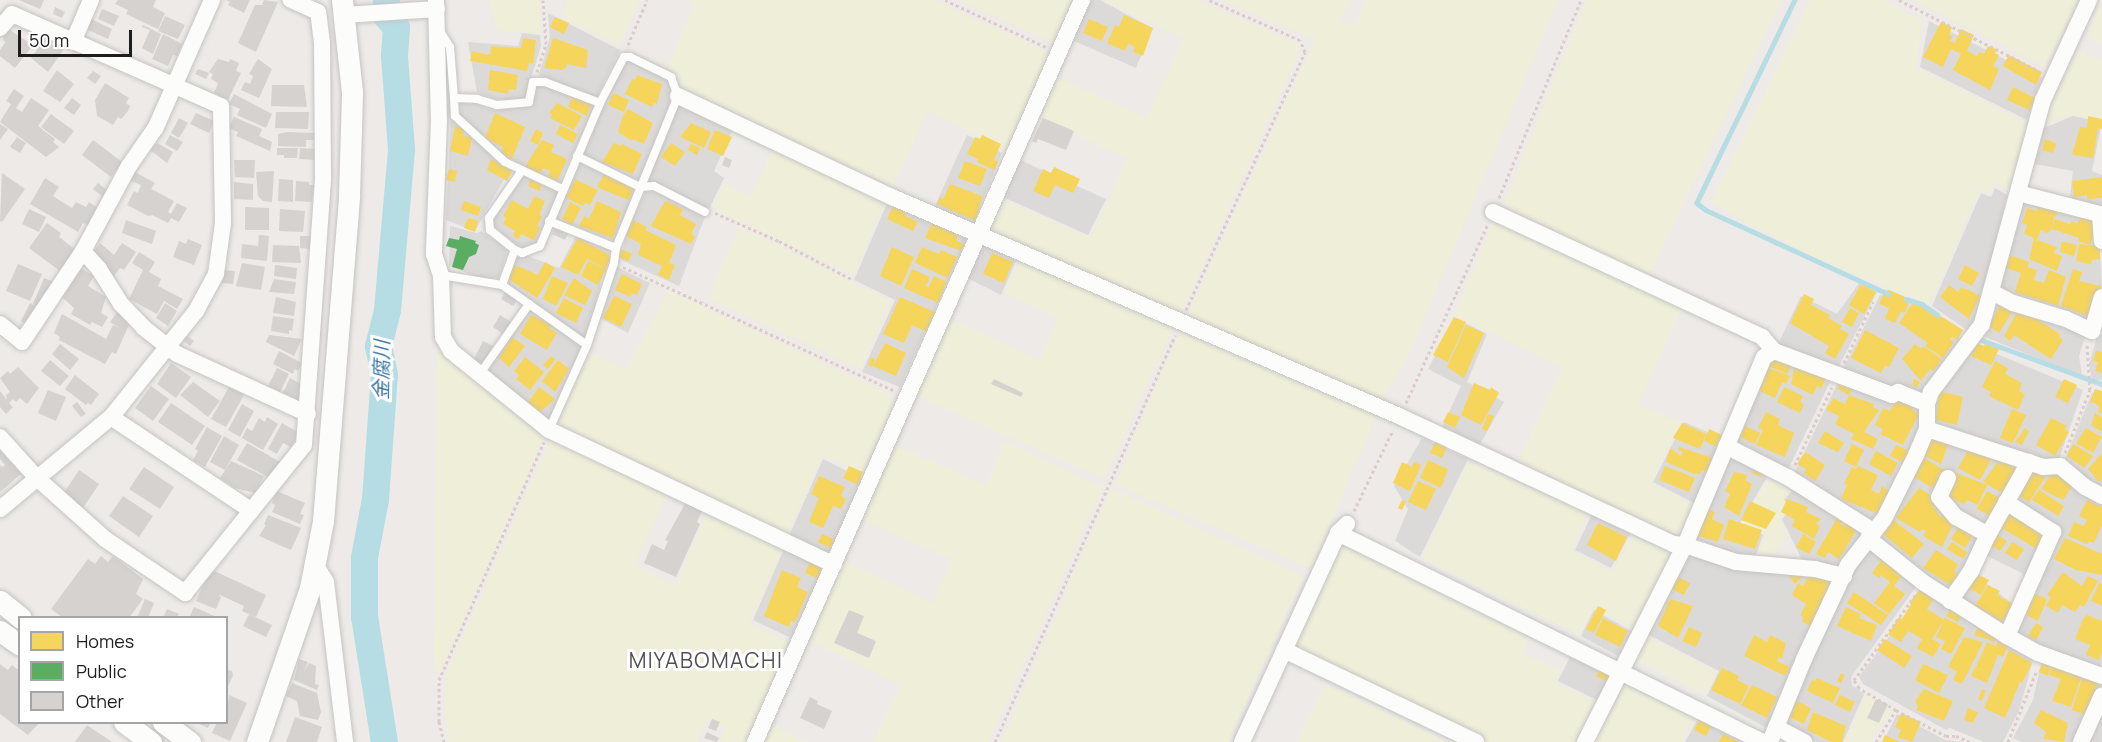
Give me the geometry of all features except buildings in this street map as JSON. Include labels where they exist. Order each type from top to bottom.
[{"type":"street","points":[[72,42],[91,0]]},
{"type":"street","points":[[0,324],[22,342],[83,251],[129,166],[156,127],[212,0]]},
{"type":"street","points":[[0,437],[38,479],[105,539],[185,593],[304,445],[323,178],[322,43],[318,12],[291,0]]},
{"type":"street","points":[[755,742],[1082,0]]},
{"type":"street","points":[[1804,742],[1773,734],[1848,565],[1884,519],[1927,429],[1927,404],[1931,392],[1975,333],[1992,292],[2052,78],[2090,0]]},
{"type":"street","points":[[257,742],[289,654],[316,566],[323,521],[349,195],[351,92],[348,10],[434,11],[439,122],[434,254],[441,275],[443,337],[451,351],[479,376],[549,430],[834,565]]},
{"type":"street","points":[[0,28],[12,14],[221,106],[223,223],[216,274],[196,311],[111,417],[0,510]]},
{"type":"street","points":[[678,96],[1180,324],[1400,417],[1673,544],[1685,544],[1736,562],[1815,569],[1844,576]]},
{"type":"street","points":[[2018,193],[2100,214],[2102,241]]},
{"type":"street","points":[[1493,212],[1762,337],[1774,351],[1892,395],[1898,392],[1927,404]]},
{"type":"street","points":[[83,251],[99,269],[121,304],[177,354],[308,414]]},
{"type":"street","points":[[1992,292],[2013,303],[2066,319],[2092,331],[2102,297]]},
{"type":"street","points":[[1585,742],[1685,544],[1764,357],[1774,351]]},
{"type":"street","points":[[111,417],[252,511]]},
{"type":"street","points":[[1927,429],[2043,467],[2060,466],[2102,496]]},
{"type":"street","points":[[1726,446],[1789,478],[1870,529],[1869,539]]},
{"type":"street","points":[[1950,601],[1971,571],[1988,535],[2029,462]]},
{"type":"street","points":[[1948,478],[1939,497],[1956,517],[1988,535]]},
{"type":"street","points":[[2006,502],[2053,532],[2007,636]]},
{"type":"street","points":[[1242,742],[1343,529],[1763,742]]},
{"type":"street","points":[[1869,539],[1924,583],[2007,636],[2038,653],[2102,676]]},
{"type":"street","points":[[316,566],[326,582],[345,742]]},
{"type":"street","points":[[0,601],[19,616]]},
{"type":"street","points":[[0,631],[18,644]]},
{"type":"street","points":[[1284,650],[1476,742]]},
{"type":"street","points":[[2081,742],[2102,695]]},
{"type":"street","points":[[125,724],[151,742]]},
{"type":"street","points":[[164,724],[190,742]]},
{"type":"lane","points":[[434,11],[450,47],[455,116],[506,162],[521,172],[562,189]]},
{"type":"lane","points":[[521,172],[489,218],[490,230],[522,253],[540,246],[600,103],[624,57],[630,57],[671,77],[678,96],[616,248],[614,263],[597,308],[587,345],[549,430]]},
{"type":"lane","points":[[454,98],[477,99],[496,105],[529,102],[533,82],[545,82],[600,103]]},
{"type":"lane","points":[[577,156],[640,187],[654,186],[705,212]]},
{"type":"lane","points":[[549,221],[616,248]]},
{"type":"lane","points":[[502,285],[515,250]]},
{"type":"lane","points":[[441,275],[502,285],[587,345]]},
{"type":"lane","points":[[479,376],[529,304]]},
{"type":"path","points":[[533,82],[546,44],[543,0]]},
{"type":"path","points":[[624,57],[647,0]]},
{"type":"path","points":[[945,0],[1059,52]]},
{"type":"path","points":[[995,742],[1180,324],[1305,52],[1300,40],[1209,0]]},
{"type":"path","points":[[1343,529],[1400,417],[1493,212],[1581,0]]},
{"type":"path","points":[[1899,0],[2052,78]]},
{"type":"path","points":[[705,212],[715,213],[779,241],[851,279]]},
{"type":"path","points":[[614,263],[908,397]]},
{"type":"path","points":[[2060,466],[2090,384],[2086,349],[2092,331]]},
{"type":"path","points":[[444,742],[439,722],[439,680],[549,430]]},
{"type":"path","points":[[1924,583],[1854,680],[1859,688],[1896,710],[1946,736],[1956,736],[1970,742]]},
{"type":"path","points":[[2008,742],[2037,672],[2038,653]]},
{"type":"path","points":[[1876,742],[1896,710]]},
{"type":"shaded area","points":[[1092,0],[1100,0],[1152,28],[1136,68],[1072,40]]},
{"type":"shaded area","points":[[548,13],[620,50],[596,99],[539,75],[550,37]]},
{"type":"shaded area","points":[[1929,21],[2042,78],[2027,120],[1920,67]]},
{"type":"shaded area","points":[[522,33],[540,35],[541,46],[525,98],[519,101],[495,99],[477,92],[468,42],[518,46]]},
{"type":"shaded area","points":[[631,60],[670,80],[673,94],[640,184],[580,154],[625,62]]},
{"type":"shaded area","points":[[543,83],[596,104],[558,185],[506,159],[461,116],[460,103],[476,104],[493,110],[529,107],[536,85]]},
{"type":"shaded area","points":[[679,104],[734,127],[714,171],[724,178],[709,209],[647,180]]},
{"type":"shaded area","points":[[2073,116],[2102,122],[2092,171],[2102,175],[2102,212],[2069,204],[2073,171],[2035,164],[2044,128]]},
{"type":"shaded area","points":[[451,117],[509,170],[475,231],[446,220]]},
{"type":"shaded area","points":[[967,135],[1002,153],[971,230],[933,210]]},
{"type":"shaded area","points":[[1018,159],[1106,199],[1088,235],[1003,197]]},
{"type":"shaded area","points":[[580,161],[636,189],[616,242],[554,219]]},
{"type":"shaded area","points":[[522,176],[556,189],[557,195],[536,244],[523,249],[493,230],[492,218]]},
{"type":"shaded area","points":[[1995,188],[2007,195],[1976,321],[1967,330],[1932,306],[1981,193],[1991,197]]},
{"type":"shaded area","points":[[646,190],[665,195],[706,214],[679,286],[621,260],[626,235]]},
{"type":"shaded area","points":[[2024,198],[2098,218],[2102,285],[2091,322],[1997,291]]},
{"type":"shaded area","points":[[888,201],[967,239],[900,387],[862,372],[895,300],[854,280]]},
{"type":"shaded area","points":[[450,226],[477,233],[481,231],[508,250],[499,277],[486,280],[449,266]]},
{"type":"shaded area","points":[[577,234],[605,246],[609,251],[587,336],[581,337],[505,282],[517,255],[528,256],[559,268]]},
{"type":"shaded area","points":[[983,242],[1017,259],[1001,295],[965,277]]},
{"type":"shaded area","points":[[617,267],[650,283],[628,333],[599,318]]},
{"type":"shaded area","points":[[1859,283],[1877,292],[1837,370],[1777,346],[1801,296],[1837,314]]},
{"type":"shaded area","points":[[1880,295],[1922,306],[1961,339],[1922,398],[1887,389],[1845,373],[1844,367]]},
{"type":"shaded area","points":[[1994,300],[2086,333],[2079,356],[2082,377],[1983,336]]},
{"type":"shaded area","points":[[532,308],[581,346],[580,354],[551,421],[547,422],[485,370],[526,311]]},
{"type":"shaded area","points":[[1455,318],[1487,334],[1467,382],[1504,402],[1479,446],[1442,428],[1461,386],[1428,369]]},
{"type":"shaded area","points":[[2098,334],[2102,334],[2102,380],[2092,379],[2089,364]]},
{"type":"shaded area","points":[[1976,345],[2083,390],[2058,462],[2043,464],[1932,425],[1935,392]]},
{"type":"shaded area","points":[[1772,356],[1830,382],[1787,472],[1735,442]]},
{"type":"shaded area","points":[[1839,380],[1919,405],[1922,428],[1877,525],[1793,476]]},
{"type":"shaded area","points":[[2102,392],[2102,492],[2064,461],[2092,393]]},
{"type":"shaded area","points":[[1684,422],[1724,439],[1696,504],[1653,482]]},
{"type":"shaded area","points":[[1931,434],[1951,438],[2021,466],[1988,528],[1960,513],[1944,496],[1953,478],[1943,473],[1934,497],[1953,523],[1980,540],[1966,572],[1948,597],[1878,543],[1876,538]]},
{"type":"shaded area","points":[[1422,438],[1468,459],[1420,557],[1395,541],[1408,509],[1394,486]]},
{"type":"shaded area","points":[[1728,452],[1770,472],[1740,523],[1763,535],[1756,555],[1735,555],[1696,538]]},
{"type":"shaded area","points":[[823,459],[863,479],[830,555],[789,536]]},
{"type":"shaded area","points":[[2038,467],[2102,499],[2102,662],[2098,670],[2013,634],[2056,531],[2012,501]]},
{"type":"shaded area","points":[[1796,486],[1867,530],[1841,570],[1803,562],[1782,519],[1792,506],[1784,500]]},
{"type":"shaded area","points":[[2008,508],[2046,534],[2028,576],[1983,554]]},
{"type":"shaded area","points":[[1592,514],[1631,532],[1611,568],[1575,550]]},
{"type":"shaded area","points":[[1872,546],[1918,584],[1851,677],[1852,685],[1864,694],[1843,742],[1817,742],[1786,724],[1805,672],[1848,579]]},
{"type":"shaded area","points":[[1688,548],[1834,578],[1778,700],[1772,723],[1765,727],[1707,696],[1719,671],[1645,633]]},
{"type":"shaded area","points":[[784,549],[825,566],[791,638],[753,620]]},
{"type":"shaded area","points":[[1975,575],[2017,607],[2006,630],[1956,598]]},
{"type":"shaded area","points":[[1925,588],[2034,657],[2019,711],[2003,742],[1984,742],[1950,728],[1946,730],[1863,684],[1859,677]]},
{"type":"shaded area","points":[[1594,610],[1633,632],[1618,656],[1581,636]]},
{"type":"shaded area","points":[[1570,657],[1613,678],[1599,701],[1558,681]]},
{"type":"shaded area","points":[[2042,659],[2100,681],[2100,690],[2075,742],[2021,742],[2013,738],[2033,700]]},
{"type":"shaded area","points":[[2102,711],[2102,742],[2087,742]]},
{"type":"shaded area","points":[[1897,714],[1945,740],[1962,742],[1883,742]]},
{"type":"shaded area","points":[[1699,717],[1750,742],[1685,742]]},
{"type":"green space","points":[[489,0],[539,0],[541,34],[497,30]]},
{"type":"green space","points":[[567,0],[640,0],[619,45],[563,18]]},
{"type":"green space","points":[[689,0],[935,0],[1049,53],[1006,150],[928,111],[891,190],[695,99],[666,70],[695,3]]},
{"type":"green space","points":[[959,0],[1072,0],[1053,43]]},
{"type":"green space","points":[[1103,0],[1197,0],[1297,43],[1300,50],[1180,316],[988,236],[987,225],[1002,199],[1091,238],[1127,158],[1039,119],[1056,77],[1147,118],[1183,39]]},
{"type":"green space","points":[[1222,0],[1350,0],[1340,20],[1354,26],[1367,0],[1558,0],[1408,356],[1380,402],[1186,318],[1315,40]]},
{"type":"green space","points":[[1586,0],[1781,0],[1648,277],[1507,213],[1505,201]]},
{"type":"green space","points":[[1810,0],[1883,0],[1922,20],[1916,68],[2025,122],[2029,130],[2009,192],[1995,183],[1990,194],[1980,189],[1930,304],[1825,262],[1750,225],[1711,201]]},
{"type":"green space","points":[[1913,0],[2078,0],[2045,67]]},
{"type":"green space","points":[[2102,1],[2102,44],[2088,37],[2087,31]]},
{"type":"green space","points":[[2079,50],[2102,61],[2102,121],[2071,114],[2046,124],[2059,80]]},
{"type":"green space","points":[[775,144],[886,201],[853,276],[713,208],[725,182],[750,198]]},
{"type":"green space","points":[[1494,219],[1683,306],[1638,404],[1680,422],[1651,483],[1694,505],[1680,537],[1517,463],[1562,367],[1454,315]]},
{"type":"green space","points":[[739,226],[891,301],[861,369],[708,298]]},
{"type":"green space","points":[[1019,260],[1169,322],[1172,330],[1104,479],[915,395],[948,318],[1039,360],[1058,318],[1004,293]]},
{"type":"green space","points":[[668,290],[891,395],[894,405],[863,472],[823,455],[787,535],[556,424],[589,351],[626,369]]},
{"type":"green space","points":[[1181,327],[1377,413],[1311,569],[1115,484]]},
{"type":"green space","points":[[437,347],[545,435],[440,672],[434,670]]},
{"type":"green space","points":[[550,439],[665,491],[667,495],[634,564],[675,586],[706,515],[783,548],[749,624],[788,642],[747,742],[726,742],[720,739],[724,728],[707,720],[697,742],[449,742],[445,718],[445,677]]},
{"type":"green space","points":[[1004,441],[1103,487],[988,742],[873,742],[900,685],[807,640],[843,561],[933,603],[951,559],[862,520],[895,445],[986,485]]},
{"type":"green space","points":[[1473,462],[1588,513],[1571,550],[1611,572],[1635,533],[1670,548],[1671,552],[1633,629],[1593,607],[1579,635],[1422,558],[1467,465]]},
{"type":"green space","points":[[1771,473],[1795,486],[1783,500],[1789,505],[1780,519],[1787,535],[1770,559],[1757,556],[1766,533],[1742,523]]},
{"type":"green space","points":[[1111,488],[1303,576],[1228,742],[1001,742]]},
{"type":"green space","points":[[1341,544],[1530,637],[1522,653],[1561,671],[1556,683],[1600,705],[1581,742],[1491,742],[1294,646]]},
{"type":"green space","points":[[1643,635],[1717,672],[1705,695],[1633,658]]},
{"type":"green space","points":[[1621,679],[1695,715],[1682,742],[1591,742]]},
{"type":"green space","points":[[1325,684],[1449,742],[1296,742]]},
{"type":"green space","points":[[1866,695],[1889,708],[1891,714],[1875,731],[1871,742],[1845,742]]},
{"type":"green space","points":[[771,725],[807,742],[764,742]]},
{"type":"waterway","name":"金腐川","points":[[384,742],[364,616],[364,557],[375,499],[384,374],[378,346],[387,310],[401,149],[394,55],[396,27],[386,15],[386,0]]},
{"type":"waterway","points":[[1795,0],[1697,203],[1706,210],[1889,294]]},
{"type":"waterway","points":[[1906,299],[1922,304],[1938,315]]},
{"type":"waterway","points":[[1976,338],[2102,384]]},
{"type":"district","name":"MIYABOMACHI","points":[[706,660]]}]
